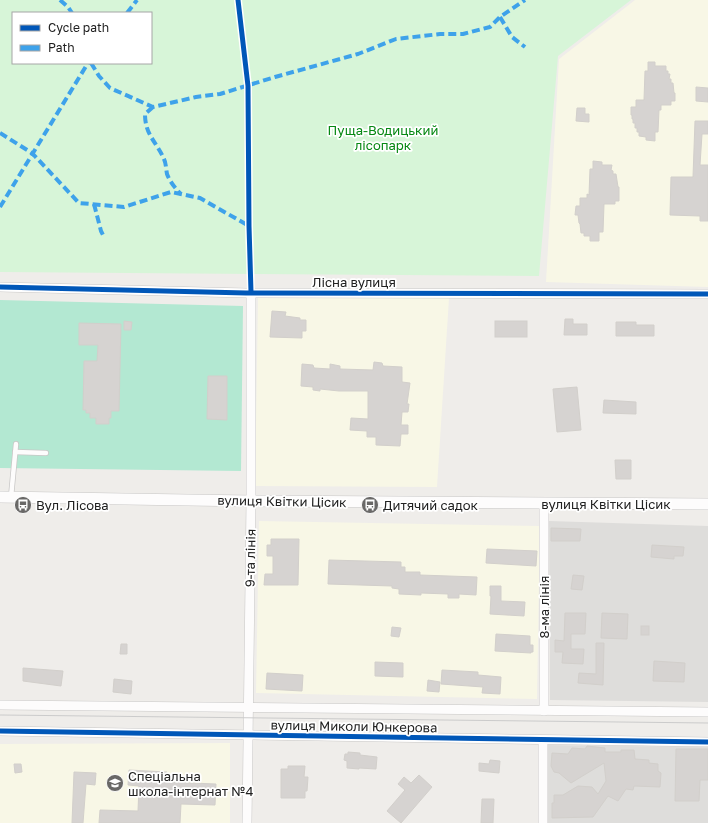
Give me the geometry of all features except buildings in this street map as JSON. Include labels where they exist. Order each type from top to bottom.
[{"type":"street","name":"Лісна вулиця","points":[[0,287],[251,292],[708,294]]},
{"type":"street","name":"9-та лінія","points":[[247,823],[251,501],[251,292]]},
{"type":"street","name":"вулиця Квітки Цісик","points":[[5,497],[251,501],[708,504]]},
{"type":"street","name":"8-ма лінія","points":[[544,503],[544,711]]},
{"type":"street","name":"вулиця Миколи Юнкерова","points":[[0,704],[708,712]]},
{"type":"street","name":"вулиця Миколи Юнкерова","points":[[0,731],[708,742]]},
{"type":"street","points":[[543,740],[544,823]]},
{"type":"lane","points":[[238,0],[248,86],[251,292]]},
{"type":"lane","points":[[5,497],[16,444]]},
{"type":"lane","points":[[15,452],[46,453]]},
{"type":"shaded area","points":[[635,0],[708,0],[708,287],[546,282],[559,59]]},
{"type":"shaded area","points":[[258,298],[449,298],[437,487],[255,486]]},
{"type":"shaded area","points":[[259,521],[540,526],[537,699],[256,693]]},
{"type":"shaded area","points":[[549,521],[708,526],[708,702],[550,700]]},
{"type":"shaded area","name":"Спеціальна школа-інтернат №4","points":[[230,743],[230,823],[0,823],[0,744]]},
{"type":"shaded area","points":[[547,745],[708,747],[708,823],[548,823]]},
{"type":"green space","name":"Пуща-Водицький лісопарк","points":[[0,0],[631,0],[558,56],[539,276],[0,272]]},
{"type":"green space","points":[[0,300],[243,306],[241,471],[0,468]]},
{"type":"tram line","points":[[0,715],[708,723]]},
{"type":"marked path","points":[[60,0],[71,12]]},
{"type":"marked path","points":[[128,12],[137,0]]},
{"type":"marked path","points":[[92,64],[99,76],[110,88],[153,107],[196,97],[220,94],[358,54],[396,39],[440,34],[463,34],[490,27],[500,17],[525,0]]},
{"type":"marked path","points":[[500,17],[512,37],[525,47]]},
{"type":"marked path","points":[[0,207],[87,64]]},
{"type":"marked path","points":[[153,107],[145,114],[145,121],[149,133],[164,159],[167,174],[181,194]]},
{"type":"marked path","points":[[0,133],[32,153],[79,203],[124,207],[171,192],[200,198],[249,226]]},
{"type":"marked path","points":[[94,204],[104,237]]},
{"type":"cycle path","points":[[238,0],[248,86],[251,292]]},
{"type":"cycle path","points":[[0,287],[246,293],[708,294]]},
{"type":"cycle path","points":[[0,731],[708,742]]},
{"type":"place","name":"Вул. Лісова","points":[[23,505]]},
{"type":"place","name":"Дитячий садок","points":[[370,505]]},
{"type":"place","name":"Спеціальна школа-інтернат №4","points":[[115,783]]}]
